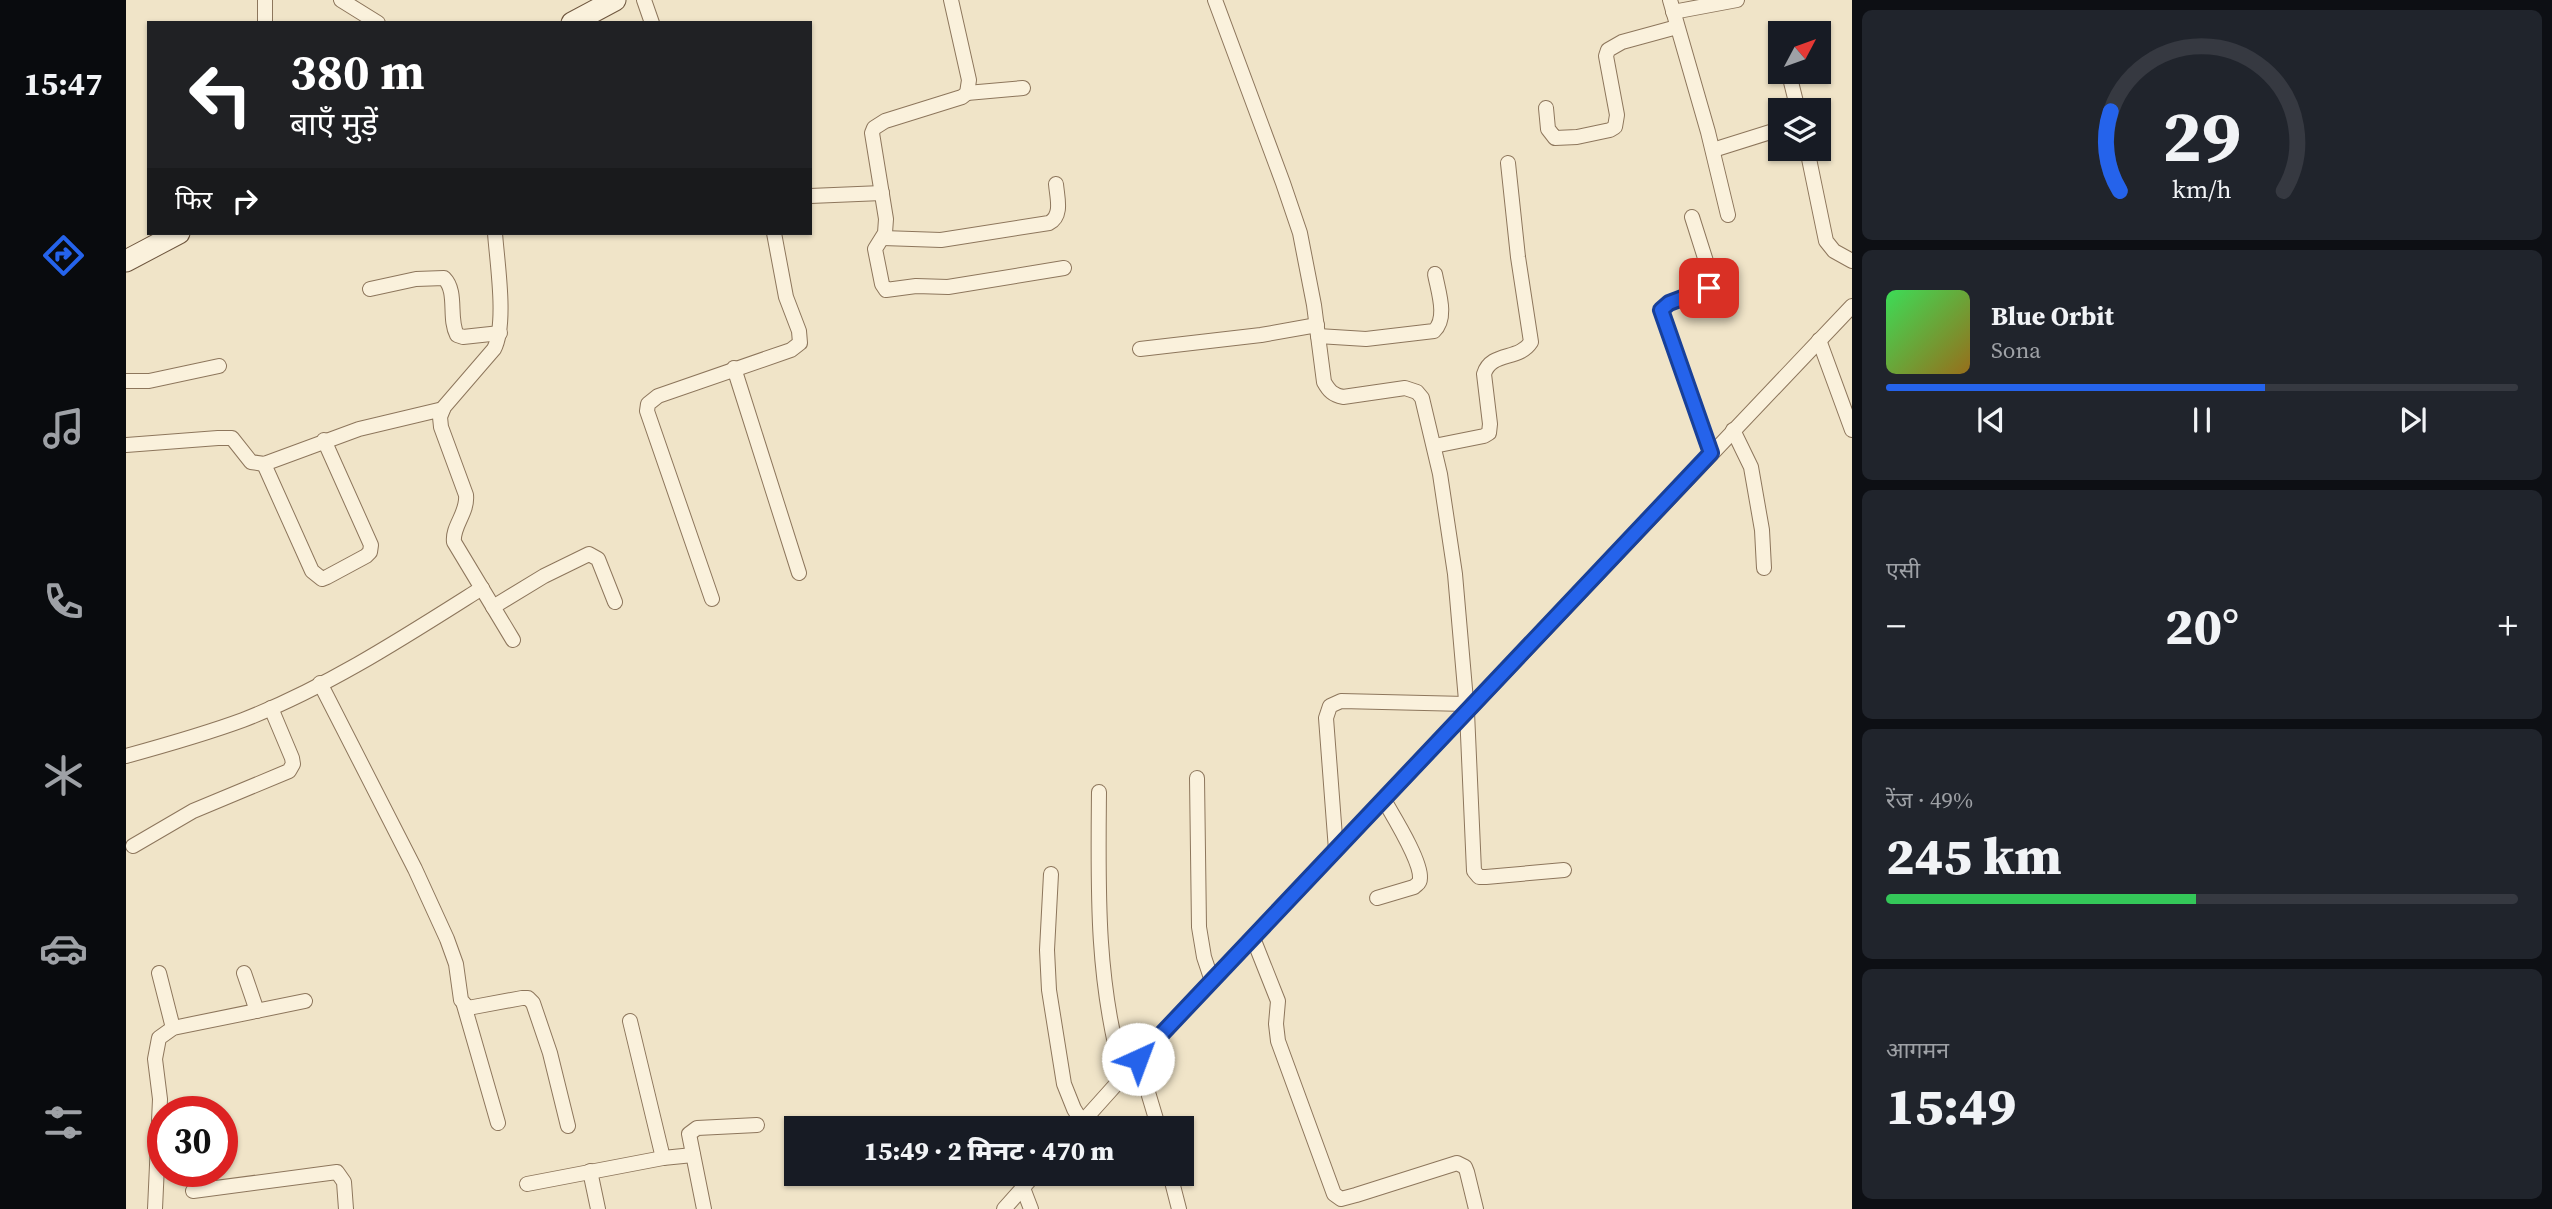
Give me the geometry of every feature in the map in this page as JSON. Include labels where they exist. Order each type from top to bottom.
[{"type":"main road","points":[[576,21],[615,0]]},
{"type":"main road","points":[[126,261],[175,235]]},
{"type":"street","points":[[265,0],[265,21]]},
{"type":"street","points":[[341,0],[375,21]]},
{"type":"street","points":[[644,0],[651,21]]},
{"type":"street","points":[[951,0],[969,80],[967,93]]},
{"type":"street","points":[[1215,0],[1293,210],[1309,273],[1324,382],[1335,395],[1343,397],[1412,389],[1422,398],[1446,508],[1455,574],[1466,708],[1474,872],[1479,877],[1486,877],[1564,870]]},
{"type":"street","points":[[1728,215],[1713,150],[1671,6],[1737,0]]},
{"type":"street","points":[[1546,108],[1548,129],[1555,138],[1577,137],[1615,127],[1617,115],[1606,56],[1608,50],[1622,42],[1677,27]]},
{"type":"street","points":[[1023,88],[967,93],[962,97],[884,121],[873,128],[872,141],[886,219],[883,238],[877,244],[875,256],[886,290],[916,286],[948,287],[1065,268]]},
{"type":"street","points":[[1713,150],[1768,133]]},
{"type":"street","points":[[1809,161],[1826,241],[1834,251],[1852,261]]},
{"type":"street","points":[[1434,446],[1489,433],[1484,374],[1487,366],[1497,359],[1522,352],[1531,342],[1508,163]]},
{"type":"street","points":[[883,238],[941,240],[1049,223],[1058,215],[1056,184]]},
{"type":"street","points":[[812,196],[882,193]]},
{"type":"street","points":[[1692,217],[1711,277],[1711,285],[1669,303],[1661,310],[1711,453]]},
{"type":"street","points":[[495,235],[500,332],[494,349],[443,409],[440,417],[441,428],[467,503],[453,535],[454,542],[513,640]]},
{"type":"street","points":[[712,599],[648,411],[648,404],[659,396],[791,350],[800,343],[799,331],[784,289],[774,235]]},
{"type":"street","points":[[1140,349],[1318,330],[1366,339],[1434,331],[1441,320],[1435,274]]},
{"type":"street","points":[[370,289],[416,279],[444,278],[451,287],[457,335],[463,337],[500,332]]},
{"type":"street","points":[[1087,1116],[1384,800],[1466,708],[1852,306]]},
{"type":"street","points":[[1819,341],[1852,430]]},
{"type":"street","points":[[126,381],[149,381],[219,366]]},
{"type":"street","points":[[734,368],[799,573]]},
{"type":"street","points":[[126,445],[232,439],[251,462],[264,464],[324,440],[378,423],[443,409]]},
{"type":"street","points":[[1733,430],[1751,467],[1762,530],[1764,568]]},
{"type":"street","points":[[264,464],[312,571],[322,579],[327,577],[366,556],[371,545],[324,440]]},
{"type":"street","points":[[493,607],[544,576],[589,554],[597,559],[615,602]]},
{"type":"street","points":[[126,756],[200,735],[271,708],[398,641],[482,588]]},
{"type":"street","points":[[320,683],[415,869],[451,948],[461,1000],[498,1123]]},
{"type":"street","points":[[1336,850],[1326,718],[1330,706],[1341,701],[1466,708]]},
{"type":"street","points":[[133,846],[193,811],[289,771],[293,764],[292,758],[271,708]]},
{"type":"street","points":[[1197,778],[1199,928],[1212,981]]},
{"type":"street","points":[[1099,792],[1099,934],[1106,1005],[1123,1076]]},
{"type":"street","points":[[1377,898],[1414,887],[1419,883],[1420,876],[1410,848],[1384,800]]},
{"type":"street","points":[[1051,874],[1047,950],[1049,990],[1064,1084],[1076,1116]]},
{"type":"street","points":[[1253,938],[1278,1001],[1278,1041],[1334,1194],[1341,1199],[1457,1163],[1467,1171],[1476,1209]]},
{"type":"street","points":[[159,973],[173,1028]]},
{"type":"street","points":[[244,973],[257,1011]]},
{"type":"street","points":[[464,1006],[476,1007],[522,998],[528,998],[533,1003],[550,1053],[568,1126]]},
{"type":"street","points":[[155,1209],[160,1099],[155,1059],[159,1038],[173,1028],[305,1001]]},
{"type":"street","points":[[630,1021],[663,1158]]},
{"type":"street","points":[[1138,1059],[1155,1116]]},
{"type":"street","points":[[704,1209],[689,1134],[697,1128],[757,1125]]},
{"type":"street","points":[[527,1184],[663,1158],[693,1155]]},
{"type":"street","points":[[590,1171],[598,1209]]},
{"type":"street","points":[[193,1191],[337,1172],[344,1182],[346,1209]]},
{"type":"street","points":[[1173,1186],[1178,1209]]},
{"type":"street","points":[[1004,1209],[1023,1188],[1031,1209]]},
{"type":"route","points":[[1138,1059],[1711,453],[1661,310],[1669,303],[1709,288]]}]
